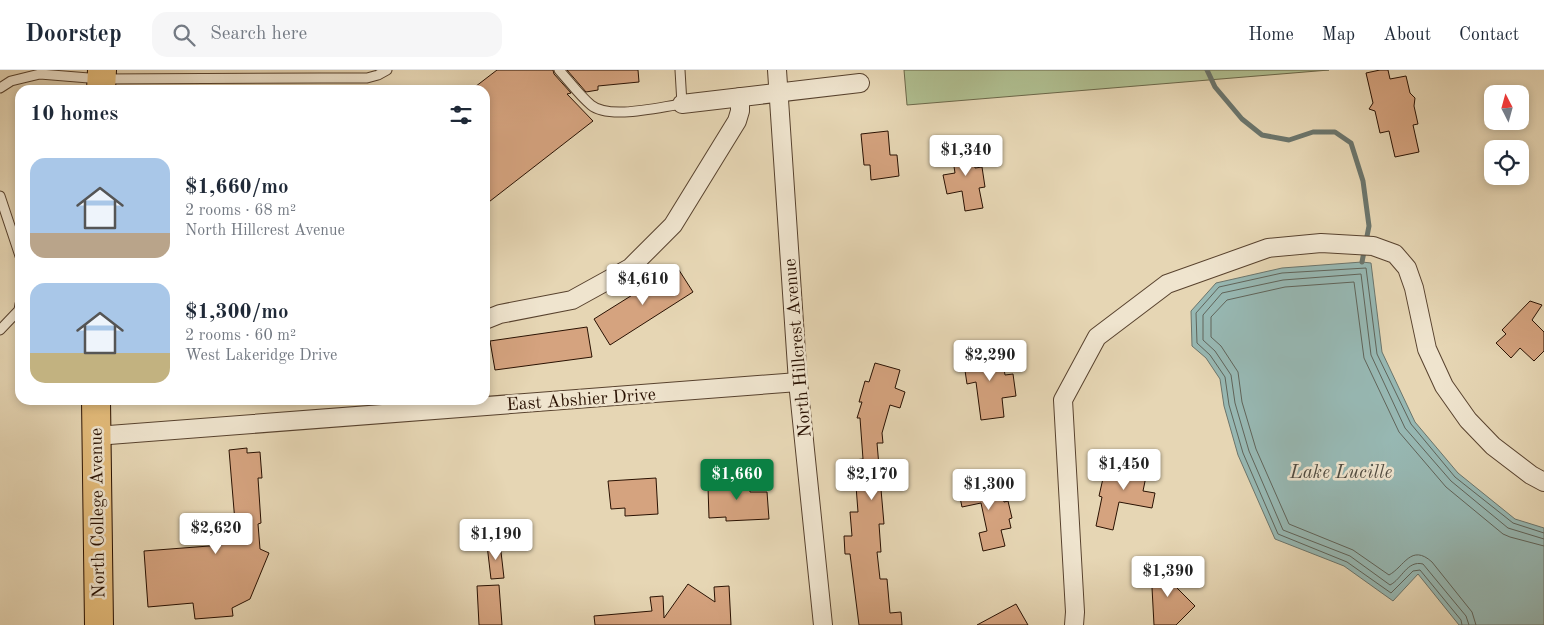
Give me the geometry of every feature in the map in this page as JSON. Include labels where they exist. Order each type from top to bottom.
[{"type":"main road","name":"North College Avenue","points":[[96,405],[99,625]]},
{"type":"street","name":"North Hillcrest Avenue","points":[[777,70],[798,382],[823,625]]},
{"type":"street","points":[[682,104],[860,83]]},
{"type":"street","points":[[490,318],[500,314],[572,300],[630,268],[673,225],[737,121],[740,112],[740,97]]},
{"type":"street","points":[[1074,625],[1075,612],[1063,400],[1097,337],[1167,284],[1268,248],[1321,243],[1373,246],[1395,254],[1407,268],[1414,288],[1427,349],[1444,386],[1468,420],[1493,446],[1531,475],[1544,482]]},
{"type":"street","name":"East Abshier Drive","points":[[490,401],[798,382]]},
{"type":"street","name":"East Abshier Drive","points":[[96,436],[423,405]]},
{"type":"lane","points":[[0,88],[12,81],[40,74],[101,80],[227,74],[367,78],[387,70]]},
{"type":"lane","points":[[559,70],[591,105],[601,111],[614,113],[682,104],[680,70]]},
{"type":"lane","points":[[0,196],[15,241]]},
{"type":"lane","points":[[0,330],[15,314]]},
{"type":"green space","points":[[904,70],[1329,70],[907,105]]},
{"type":"water","name":"Lake Lucille","points":[[1362,262],[1371,263],[1382,352],[1415,422],[1458,473],[1515,519],[1544,528],[1544,625],[1459,625],[1418,574],[1393,601],[1344,566],[1275,539],[1238,455],[1224,406],[1220,379],[1206,358],[1192,346],[1191,311],[1216,283],[1282,268]]},
{"type":"building","points":[[497,70],[553,70],[554,74],[571,93],[567,94],[593,121],[490,201],[490,85],[478,85]]},
{"type":"building","points":[[567,70],[638,70],[639,82],[598,86],[598,90],[586,92]]},
{"type":"building","points":[[1388,70],[1390,79],[1406,76],[1410,93],[1415,98],[1414,106],[1418,124],[1413,125],[1419,152],[1395,157],[1389,131],[1380,133],[1375,111],[1369,109],[1373,103],[1366,73]]},
{"type":"building","points":[[888,131],[890,155],[897,155],[899,176],[871,180],[870,165],[864,165],[861,134]]},
{"type":"building","points":[[971,143],[975,168],[982,167],[985,187],[979,188],[983,208],[965,211],[962,191],[947,194],[943,175],[955,173],[951,147]]},
{"type":"building","points":[[677,267],[693,292],[610,345],[594,319]]},
{"type":"building","points":[[1530,301],[1542,305],[1532,320],[1544,332],[1544,351],[1534,361],[1520,348],[1511,358],[1496,343],[1506,334],[1502,330]]},
{"type":"building","points":[[587,327],[592,357],[495,370],[490,341]]},
{"type":"building","points":[[1001,349],[1005,375],[1013,374],[1016,396],[1002,398],[1004,417],[981,420],[976,382],[967,384],[963,357],[975,355],[975,352]]},
{"type":"building","points":[[875,363],[900,370],[895,388],[905,392],[900,408],[890,405],[882,433],[883,443],[877,443],[884,524],[879,524],[881,552],[877,552],[880,579],[887,579],[890,613],[901,612],[902,625],[859,625],[850,554],[845,554],[844,536],[852,536],[850,512],[858,512],[854,460],[863,459],[860,418],[857,418],[862,402],[859,402],[865,381],[869,382]]},
{"type":"building","points":[[247,448],[247,453],[260,452],[262,478],[258,478],[261,523],[258,524],[260,549],[269,553],[250,599],[232,608],[233,616],[195,619],[193,603],[148,607],[144,551],[222,545],[221,523],[235,522],[229,450]]},
{"type":"building","points":[[1121,456],[1149,462],[1143,491],[1155,493],[1152,508],[1119,502],[1113,530],[1096,526],[1102,497],[1099,496],[1104,474],[1117,477]]},
{"type":"building","points":[[749,477],[750,492],[767,492],[769,519],[726,521],[726,517],[709,518],[708,487],[718,487],[718,479]]},
{"type":"building","points":[[656,478],[658,514],[625,516],[625,508],[611,509],[608,481]]},
{"type":"building","points":[[1000,479],[1004,502],[1008,501],[1012,518],[1009,519],[1011,528],[1001,530],[1005,546],[983,551],[979,533],[987,531],[981,503],[962,507],[958,488]]},
{"type":"building","points":[[500,543],[504,578],[491,579],[487,545]]},
{"type":"building","points":[[1176,568],[1177,588],[1195,606],[1176,625],[1154,625],[1151,569]]},
{"type":"building","points":[[688,584],[715,602],[714,587],[729,586],[731,625],[595,625],[594,616],[652,611],[650,597],[663,596],[664,618]]},
{"type":"building","points":[[499,585],[502,625],[479,625],[477,586]]},
{"type":"building","points":[[1016,604],[1028,625],[977,625]]},
{"type":"waterway","points":[[1207,70],[1215,87],[1242,119],[1262,135],[1289,140],[1313,132],[1335,132],[1351,143],[1363,181],[1369,226],[1362,262]]}]
